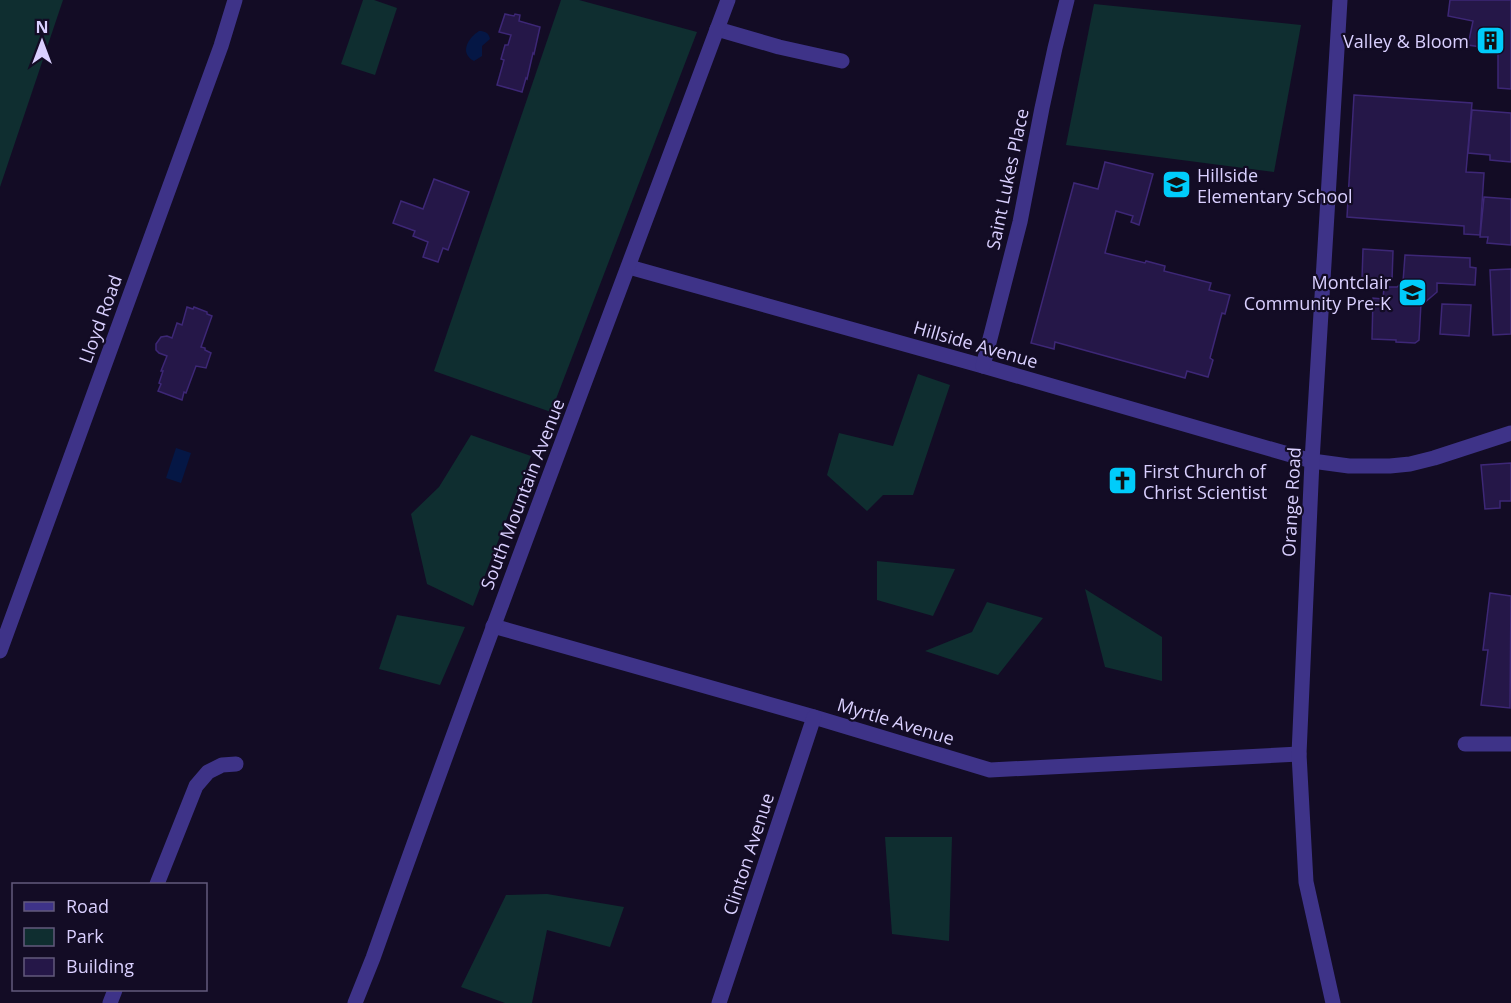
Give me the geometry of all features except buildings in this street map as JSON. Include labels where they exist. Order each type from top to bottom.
[{"type":"street","name":"Lloyd Road","points":[[0,651],[217,57],[235,0]]},
{"type":"street","name":"South Mountain Avenue","points":[[356,1003],[492,626],[728,0]]},
{"type":"street","name":"Saint Lukes Place","points":[[983,366],[1020,222],[1044,98],[1067,0]]},
{"type":"street","name":"Orange Road","points":[[1333,1003],[1306,882],[1299,754],[1312,461],[1340,0]]},
{"type":"street","points":[[717,29],[779,47],[842,61]]},
{"type":"street","name":"Hillside Avenue","points":[[629,267],[1312,461],[1349,466],[1410,464],[1492,440]]},
{"type":"street","points":[[1492,440],[1511,433]]},
{"type":"street","points":[[1492,440],[1511,440]]},
{"type":"street","name":"Myrtle Avenue","points":[[492,626],[814,717],[990,770],[1299,754]]},
{"type":"street","name":"Clinton Avenue","points":[[719,1003],[814,717]]},
{"type":"street","points":[[1465,744],[1511,744]]},
{"type":"street","points":[[158,883],[196,786],[208,772],[222,765],[236,764]]},
{"type":"green space","points":[[0,0],[63,0],[0,187]]},
{"type":"green space","points":[[363,0],[374,0],[397,8],[375,75],[341,64]]},
{"type":"green space","points":[[561,0],[579,0],[697,32],[551,412],[434,371]]},
{"type":"green space","points":[[1094,4],[1301,25],[1274,172],[1066,145]]},
{"type":"green space","points":[[918,374],[950,385],[913,495],[883,495],[867,511],[827,475],[839,433],[893,446]]},
{"type":"green space","points":[[471,435],[531,456],[473,606],[427,584],[411,514],[439,487]]},
{"type":"green space","points":[[877,561],[955,569],[933,616],[877,600]]},
{"type":"green space","points":[[1085,589],[1162,637],[1162,681],[1105,667]]},
{"type":"green space","points":[[987,602],[1043,618],[998,675],[925,651],[972,632]]},
{"type":"green space","points":[[397,615],[465,627],[440,685],[379,669]]},
{"type":"green space","points":[[885,837],[952,837],[949,941],[892,934]]},
{"type":"green space","points":[[547,894],[624,907],[610,947],[547,930],[532,1003],[505,1003],[461,987],[506,895]]},
{"type":"water","points":[[479,31],[489,35],[490,39],[482,46],[482,56],[474,61],[469,58],[466,50],[471,38]]},
{"type":"water","points":[[176,448],[191,453],[181,483],[166,478]]},
{"type":"place","name":"Valley & Bloom","points":[[1490,41]]},
{"type":"place","name":"Hillside Elementary School","points":[[1176,185]]},
{"type":"place","name":"Montclair Community Pre-K","points":[[1412,292]]},
{"type":"place","name":"First Church of Christ Scientist","points":[[1122,481]]}]
